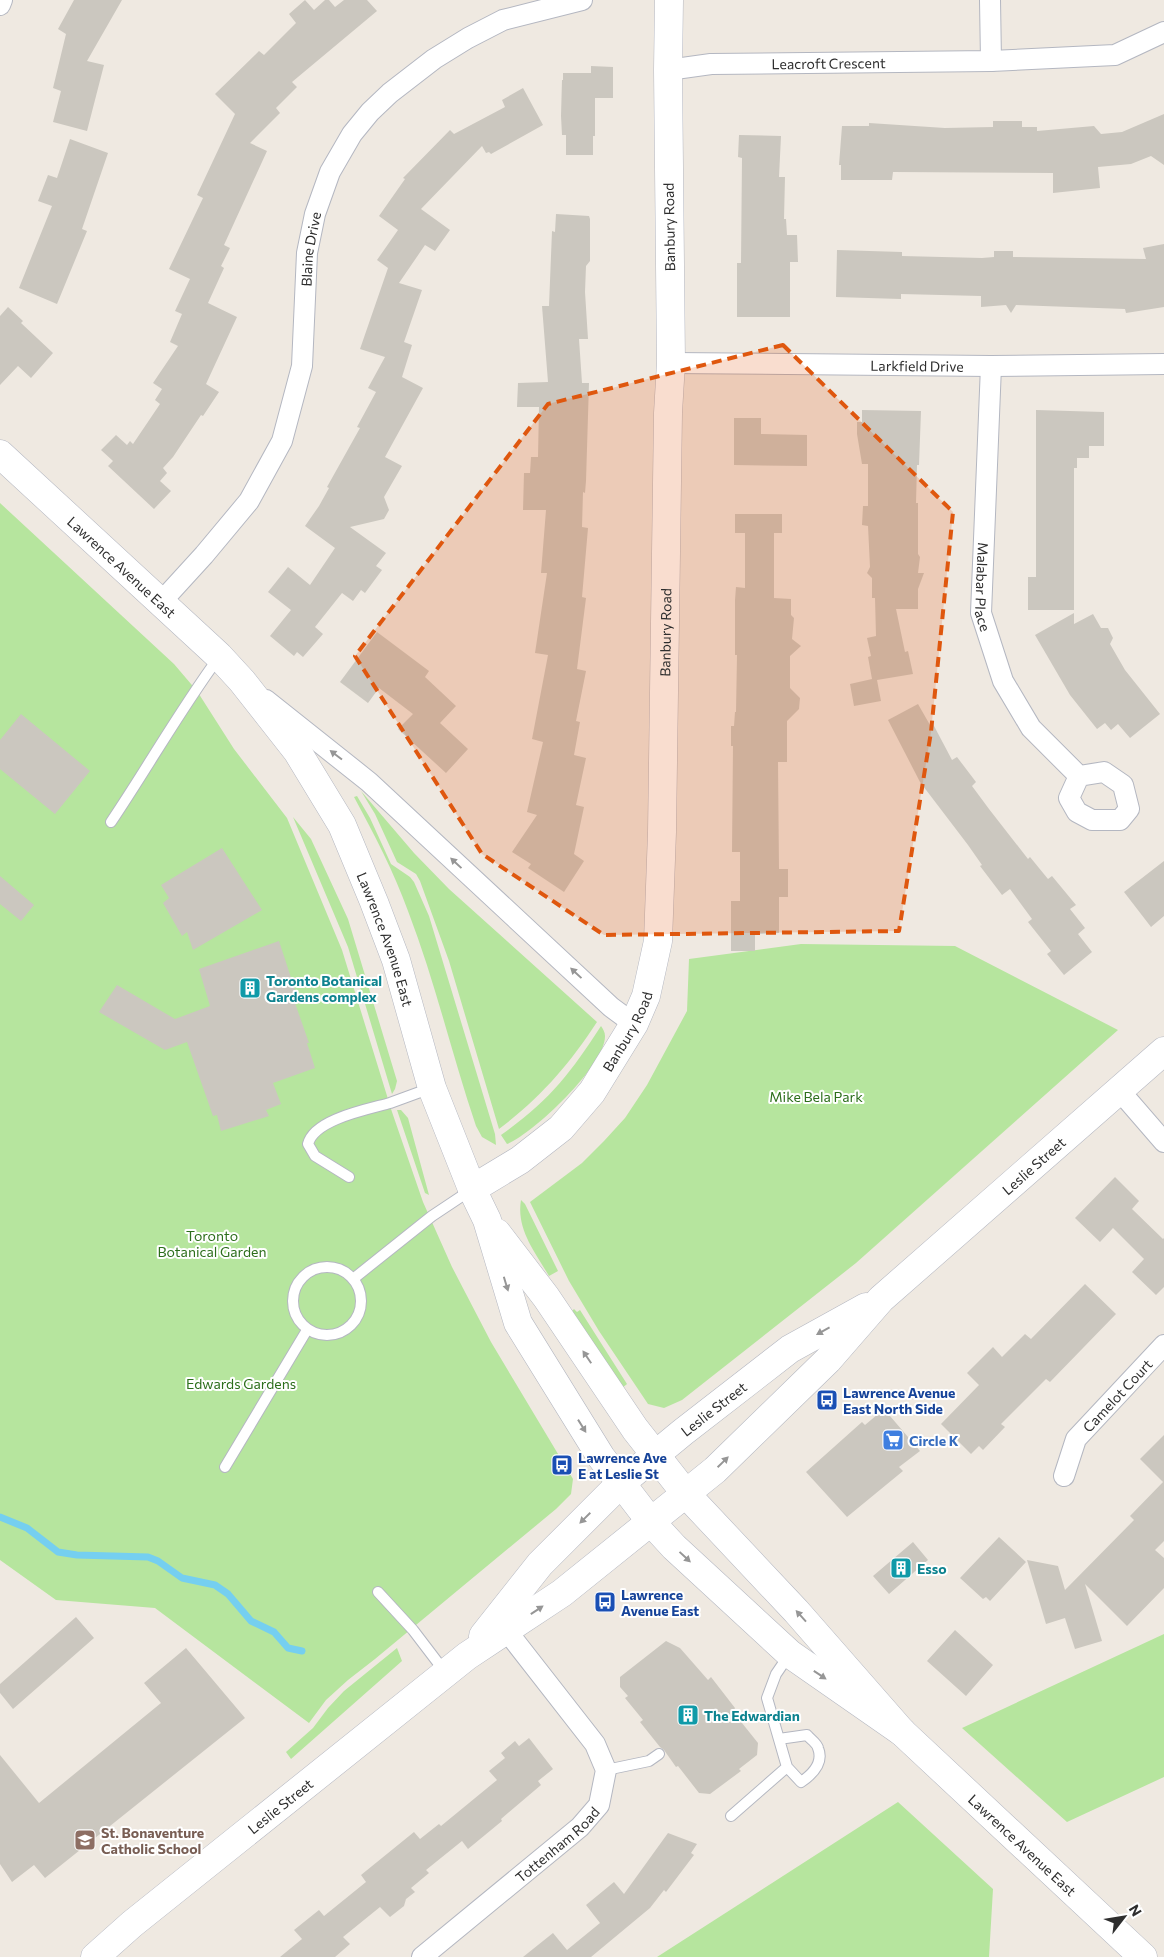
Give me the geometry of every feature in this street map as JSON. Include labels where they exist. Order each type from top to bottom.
[{"type":"main road","name":"Banbury Road","points":[[472,1190],[520,1160],[561,1128],[592,1092],[634,1024],[646,996],[658,941],[663,764],[668,413],[671,363],[668,70],[670,0]]},
{"type":"main road","name":"Lawrence Avenue East","points":[[0,454],[162,602],[242,680],[297,751],[342,825],[396,960],[432,1088],[472,1190],[487,1220],[518,1324],[601,1457],[620,1484],[674,1547],[790,1654],[902,1732]]},
{"type":"main road","name":"Leslie Street","points":[[95,1957],[132,1924],[467,1656],[562,1593],[715,1470],[828,1360],[880,1299],[1164,1052]]},
{"type":"main road","name":"Lawrence Avenue East","points":[[487,1220],[546,1297],[654,1455],[686,1494],[796,1612],[902,1732],[1143,1957]]},
{"type":"main road","name":"Leslie Street","points":[[467,1656],[540,1564],[620,1484],[654,1455],[790,1349],[880,1299]]},
{"type":"street","points":[[0,4],[2,0]]},
{"type":"street","name":"Blaine Drive","points":[[162,602],[249,501],[282,441],[302,366],[307,253],[315,214],[330,172],[352,134],[370,112],[390,93],[434,59],[468,38],[503,20],[582,0]]},
{"type":"street","points":[[990,0],[991,61]]},
{"type":"street","name":"Leacroft Crescent","points":[[668,70],[710,64],[991,61],[1115,55],[1164,32]]},
{"type":"street","name":"Larkfield Drive","points":[[671,363],[991,366],[1164,364]]},
{"type":"street","name":"Malabar Place","points":[[991,366],[981,613],[1003,681],[1031,728],[1080,776]]},
{"type":"street","name":"Lawrence Avenue East","points":[[242,680],[369,782],[611,1007],[634,1024]]},
{"type":"street","points":[[1119,1090],[1164,1142]]},
{"type":"street","name":"Camelot Court","points":[[1064,1476],[1076,1439],[1164,1345]]},
{"type":"street","points":[[506,1630],[595,1744],[606,1770]]},
{"type":"street","name":"Tottenham Road","points":[[422,1957],[580,1827],[599,1805],[606,1770]]},
{"type":"lane","points":[[111,822],[219,656]]},
{"type":"lane","points":[[350,1177],[313,1154],[308,1144],[312,1135],[340,1118],[432,1088]]},
{"type":"lane","points":[[353,1280],[432,1216],[472,1190]]},
{"type":"lane","points":[[321,1267],[339,1269],[353,1280],[361,1299],[360,1309],[356,1318],[349,1328],[340,1334],[329,1336],[307,1330],[294,1313],[292,1303],[298,1282],[305,1275],[321,1267]]},
{"type":"lane","points":[[225,1467],[307,1330]]},
{"type":"lane","points":[[378,1592],[413,1630],[446,1674]]},
{"type":"lane","points":[[779,1739],[807,1736],[818,1747],[820,1762],[812,1775],[801,1782],[787,1767],[767,1698],[776,1674],[790,1654]]},
{"type":"lane","points":[[606,1770],[649,1761],[659,1754]]},
{"type":"lane","points":[[732,1816],[787,1767]]},
{"type":"highlighted area","points":[[783,345],[953,512],[931,732],[899,931],[604,935],[482,854],[355,656],[548,404]]},
{"type":"green space","name":"Edwards Gardens","points":[[0,503],[174,664],[197,691],[234,749],[287,818],[342,950],[392,1112],[423,1202],[452,1267],[491,1342],[573,1479],[571,1494],[556,1509],[348,1680],[326,1700],[309,1723],[155,1608],[56,1600],[0,1560]]},
{"type":"green space","points":[[361,791],[414,853],[449,889],[597,1022],[553,1080],[528,1105],[499,1129],[449,961],[420,881],[416,874],[397,862],[375,814]]},
{"type":"green space","points":[[357,796],[370,818],[391,864],[414,882],[429,916],[495,1134],[496,1145],[482,1137],[476,1126],[418,937],[390,868],[354,797]]},
{"type":"green space","points":[[293,817],[311,839],[348,919],[397,1081],[392,1094],[348,947]]},
{"type":"green space","name":"Mike Bela Park","points":[[801,944],[955,946],[1118,1030],[856,1263],[682,1400],[664,1408],[648,1404],[599,1331],[569,1281],[530,1202],[582,1163],[604,1141],[625,1118],[647,1085],[687,1011],[689,959]]},
{"type":"green space","points":[[601,1026],[605,1036],[602,1049],[594,1064],[581,1081],[549,1114],[518,1138],[507,1144],[501,1135],[518,1123],[546,1098],[568,1073]]},
{"type":"green space","points":[[397,1110],[401,1110],[408,1118],[429,1195],[425,1193]]},
{"type":"green space","points":[[521,1200],[525,1204],[558,1271],[549,1276],[524,1230],[520,1211]]},
{"type":"green space","points":[[574,1309],[577,1312],[580,1310],[627,1384],[621,1389],[571,1312]]},
{"type":"green space","points":[[1164,1634],[1164,1777],[1067,1822],[962,1728]]},
{"type":"green space","points":[[397,1648],[402,1661],[291,1759],[286,1752],[313,1728],[344,1691]]},
{"type":"green space","points":[[898,1802],[993,1889],[989,1957],[657,1957]]},
{"type":"building","points":[[74,0],[122,0],[87,61],[104,65],[87,131],[53,122],[61,91],[53,88],[66,34],[58,29]]},
{"type":"building","points":[[305,0],[314,10],[325,0],[329,0],[335,7],[344,0],[367,0],[377,11],[292,82],[297,87],[276,108],[280,113],[250,143],[267,151],[224,245],[230,248],[221,266],[224,268],[208,303],[237,317],[206,384],[219,392],[173,457],[163,468],[167,473],[160,481],[171,491],[154,509],[108,466],[113,461],[101,450],[116,435],[127,445],[130,441],[133,444],[160,404],[155,400],[162,389],[153,383],[178,346],[170,342],[182,314],[175,311],[190,279],[169,269],[203,198],[197,195],[235,114],[215,94],[259,51],[264,55],[296,23],[289,14]]},
{"type":"building","points":[[591,66],[613,67],[613,98],[595,98],[593,155],[566,155],[566,135],[562,135],[561,116],[563,73],[591,73]]},
{"type":"building","points":[[523,88],[543,125],[491,154],[489,152],[486,153],[482,146],[421,209],[450,230],[435,251],[425,245],[399,283],[422,290],[404,342],[412,345],[402,377],[423,388],[385,457],[402,466],[384,497],[389,510],[384,519],[350,527],[386,553],[376,566],[382,570],[365,593],[361,590],[353,601],[342,593],[315,627],[323,634],[303,657],[297,652],[294,656],[270,636],[291,610],[268,592],[288,567],[310,585],[335,548],[305,526],[319,506],[329,488],[327,487],[360,428],[357,427],[376,392],[368,388],[385,357],[360,349],[388,268],[377,260],[398,230],[379,216],[405,179],[403,178],[450,130],[454,134],[505,107],[502,100]]},
{"type":"building","points":[[1164,114],[1164,165],[1151,156],[1131,164],[1098,167],[1100,188],[1053,193],[1053,173],[893,172],[892,180],[841,180],[841,165],[839,165],[842,126],[869,126],[869,123],[945,128],[993,127],[993,121],[1022,121],[1022,127],[1037,127],[1037,131],[1094,126],[1101,134],[1122,132]]},
{"type":"building","points":[[739,135],[781,136],[779,177],[785,177],[784,219],[786,219],[787,235],[797,235],[798,262],[790,262],[790,317],[737,317],[737,263],[741,263],[742,158],[738,157]]},
{"type":"building","points":[[70,139],[108,153],[82,229],[87,231],[57,304],[19,288],[52,206],[38,201],[48,175],[57,178]]},
{"type":"building","points":[[556,214],[589,216],[590,219],[590,261],[586,266],[585,292],[588,339],[579,339],[582,383],[589,383],[586,481],[585,493],[583,492],[582,527],[588,528],[582,597],[586,598],[577,669],[586,671],[576,721],[580,722],[574,755],[586,758],[576,805],[584,807],[574,854],[584,861],[564,892],[528,868],[531,864],[512,852],[537,815],[527,812],[543,742],[532,739],[548,655],[535,653],[547,573],[541,573],[546,510],[523,510],[524,473],[530,473],[531,457],[538,457],[539,407],[517,407],[518,383],[548,382],[542,306],[549,306],[552,231],[555,232]]},
{"type":"building","points":[[1164,244],[1164,307],[1126,313],[1125,309],[1016,305],[1011,313],[1006,305],[981,307],[981,296],[901,294],[901,299],[836,297],[837,250],[902,252],[902,256],[982,258],[994,257],[994,251],[1013,251],[1013,257],[1146,259],[1143,248]]},
{"type":"building","points":[[8,307],[23,321],[21,323],[53,353],[31,378],[18,366],[0,385],[0,316]]},
{"type":"building","points":[[862,410],[921,411],[916,503],[918,503],[918,554],[920,557],[918,573],[924,573],[918,589],[918,609],[896,609],[905,652],[908,651],[913,674],[877,680],[881,701],[854,706],[850,684],[872,679],[868,657],[871,656],[867,638],[876,636],[875,598],[872,598],[872,578],[867,573],[870,567],[868,526],[862,525],[863,506],[868,506],[868,464],[862,464],[857,434],[857,422],[862,422]]},
{"type":"building","points":[[1036,410],[1104,412],[1104,446],[1089,446],[1089,458],[1077,458],[1077,468],[1074,468],[1074,610],[1028,610],[1028,577],[1036,577]]},
{"type":"building","points":[[734,418],[761,418],[761,434],[807,435],[807,466],[734,465]]},
{"type":"building","points":[[735,514],[782,514],[782,533],[774,533],[774,598],[791,599],[791,615],[794,618],[792,639],[801,646],[790,656],[790,688],[800,698],[799,709],[787,721],[787,762],[778,762],[779,869],[788,869],[788,897],[779,897],[779,933],[755,934],[755,951],[731,951],[731,901],[740,901],[740,852],[732,852],[733,746],[731,746],[731,726],[734,726],[736,712],[737,655],[735,655],[735,600],[736,587],[745,588],[745,533],[735,533]]},
{"type":"building","points":[[1074,613],[1074,624],[1093,614],[1101,628],[1108,628],[1113,638],[1110,644],[1125,670],[1160,714],[1130,738],[1118,724],[1111,730],[1105,723],[1097,729],[1070,695],[1035,635]]},
{"type":"building","points":[[377,632],[429,671],[425,677],[456,706],[440,723],[468,749],[446,773],[398,729],[413,714],[379,688],[368,703],[340,682]]},
{"type":"building","points":[[918,704],[930,725],[933,724],[952,760],[957,757],[976,782],[972,786],[1028,859],[1030,857],[1048,879],[1052,876],[1076,905],[1070,909],[1085,928],[1078,934],[1092,952],[1064,975],[1047,954],[1051,951],[1028,922],[1032,919],[1010,889],[1002,895],[980,866],[982,865],[968,845],[920,782],[888,720]]},
{"type":"building","points":[[21,714],[90,771],[55,814],[0,769],[0,740]]},
{"type":"building","points":[[222,848],[262,910],[193,950],[187,932],[182,936],[163,903],[169,898],[161,885]]},
{"type":"building","points":[[1164,861],[1164,916],[1151,927],[1124,892]]},
{"type":"building","points":[[0,876],[34,905],[21,921],[0,904]]},
{"type":"building","name":"Toronto Botanical Gardens complex","points":[[279,941],[299,1002],[295,1003],[309,1043],[307,1043],[315,1068],[273,1083],[281,1104],[266,1110],[269,1116],[221,1131],[217,1115],[213,1116],[187,1042],[165,1050],[99,1012],[117,985],[175,1019],[210,1006],[199,969]]},
{"type":"building","points":[[1115,1177],[1139,1201],[1132,1209],[1164,1238],[1164,1287],[1156,1295],[1132,1272],[1144,1259],[1113,1228],[1100,1242],[1075,1218]]},
{"type":"building","points":[[1085,1284],[1116,1314],[1050,1382],[1046,1379],[1001,1424],[1005,1427],[983,1450],[979,1446],[971,1454],[941,1424],[979,1385],[967,1373],[993,1347],[1002,1357],[1025,1334],[1031,1339]]},
{"type":"building","points":[[884,1409],[920,1451],[899,1467],[903,1471],[847,1517],[806,1472],[862,1422],[865,1425]]},
{"type":"building","points":[[1164,1435],[1164,1541],[1155,1550],[1164,1558],[1164,1588],[1127,1626],[1085,1584],[1102,1641],[1075,1649],[1065,1618],[1046,1624],[1027,1560],[1058,1566],[1065,1590],[1134,1520],[1130,1516],[1163,1482],[1140,1459]]},
{"type":"building","points":[[999,1537],[1026,1562],[990,1601],[986,1597],[983,1599],[960,1578]]},
{"type":"building","name":"Esso","points":[[913,1542],[928,1560],[889,1594],[873,1576]]},
{"type":"building","points":[[76,1617],[94,1638],[13,1709],[0,1693],[0,1684]]},
{"type":"building","points":[[955,1630],[993,1665],[966,1696],[927,1661]]},
{"type":"building","name":"The Edwardian","points":[[666,1641],[680,1648],[708,1680],[711,1677],[735,1708],[734,1710],[744,1722],[742,1723],[758,1743],[757,1755],[739,1769],[741,1771],[710,1794],[699,1793],[678,1766],[676,1767],[640,1722],[643,1720],[625,1698],[628,1696],[620,1687],[620,1677]]},
{"type":"building","name":"St. Bonaventure Catholic School","points":[[186,1648],[245,1718],[45,1878],[34,1865],[12,1882],[0,1864],[0,1755],[39,1803],[161,1703],[144,1683]]},
{"type":"building","points":[[529,1738],[553,1769],[538,1781],[541,1785],[501,1819],[502,1821],[468,1849],[462,1841],[426,1870],[429,1873],[411,1888],[415,1892],[406,1899],[404,1906],[390,1917],[380,1907],[343,1937],[350,1944],[335,1957],[280,1957],[302,1939],[294,1930],[319,1910],[324,1916],[366,1882],[361,1875],[414,1832],[420,1839],[439,1824],[441,1826],[497,1780],[489,1771],[505,1758],[501,1753],[515,1741],[519,1746]]},
{"type":"building","points":[[668,1833],[697,1844],[691,1853],[694,1855],[666,1892],[664,1890],[650,1908],[591,1957],[523,1957],[553,1933],[567,1950],[600,1923],[586,1905],[614,1882],[624,1894]]},
{"type":"waterway","points":[[0,1517],[27,1528],[58,1552],[77,1555],[148,1557],[158,1561],[182,1578],[215,1585],[228,1594],[251,1621],[274,1632],[288,1648],[302,1651]]},
{"type":"place","name":"Toronto Botanical Gardens complex","points":[[250,988]]},
{"type":"place","name":"Lawrence Avenue East North Side","points":[[827,1400]]},
{"type":"place","name":"Circle K","points":[[893,1440]]},
{"type":"place","name":"Lawrence Ave E at Leslie St","points":[[562,1465]]},
{"type":"place","name":"Esso","points":[[901,1568]]},
{"type":"place","name":"Lawrence Avenue East","points":[[605,1602]]},
{"type":"place","name":"The Edwardian","points":[[688,1715]]},
{"type":"place","name":"St. Bonaventure Catholic School","points":[[85,1840]]},
{"type":"park label","name":"Toronto Botanical Garden","points":[[212,1244]]}]
